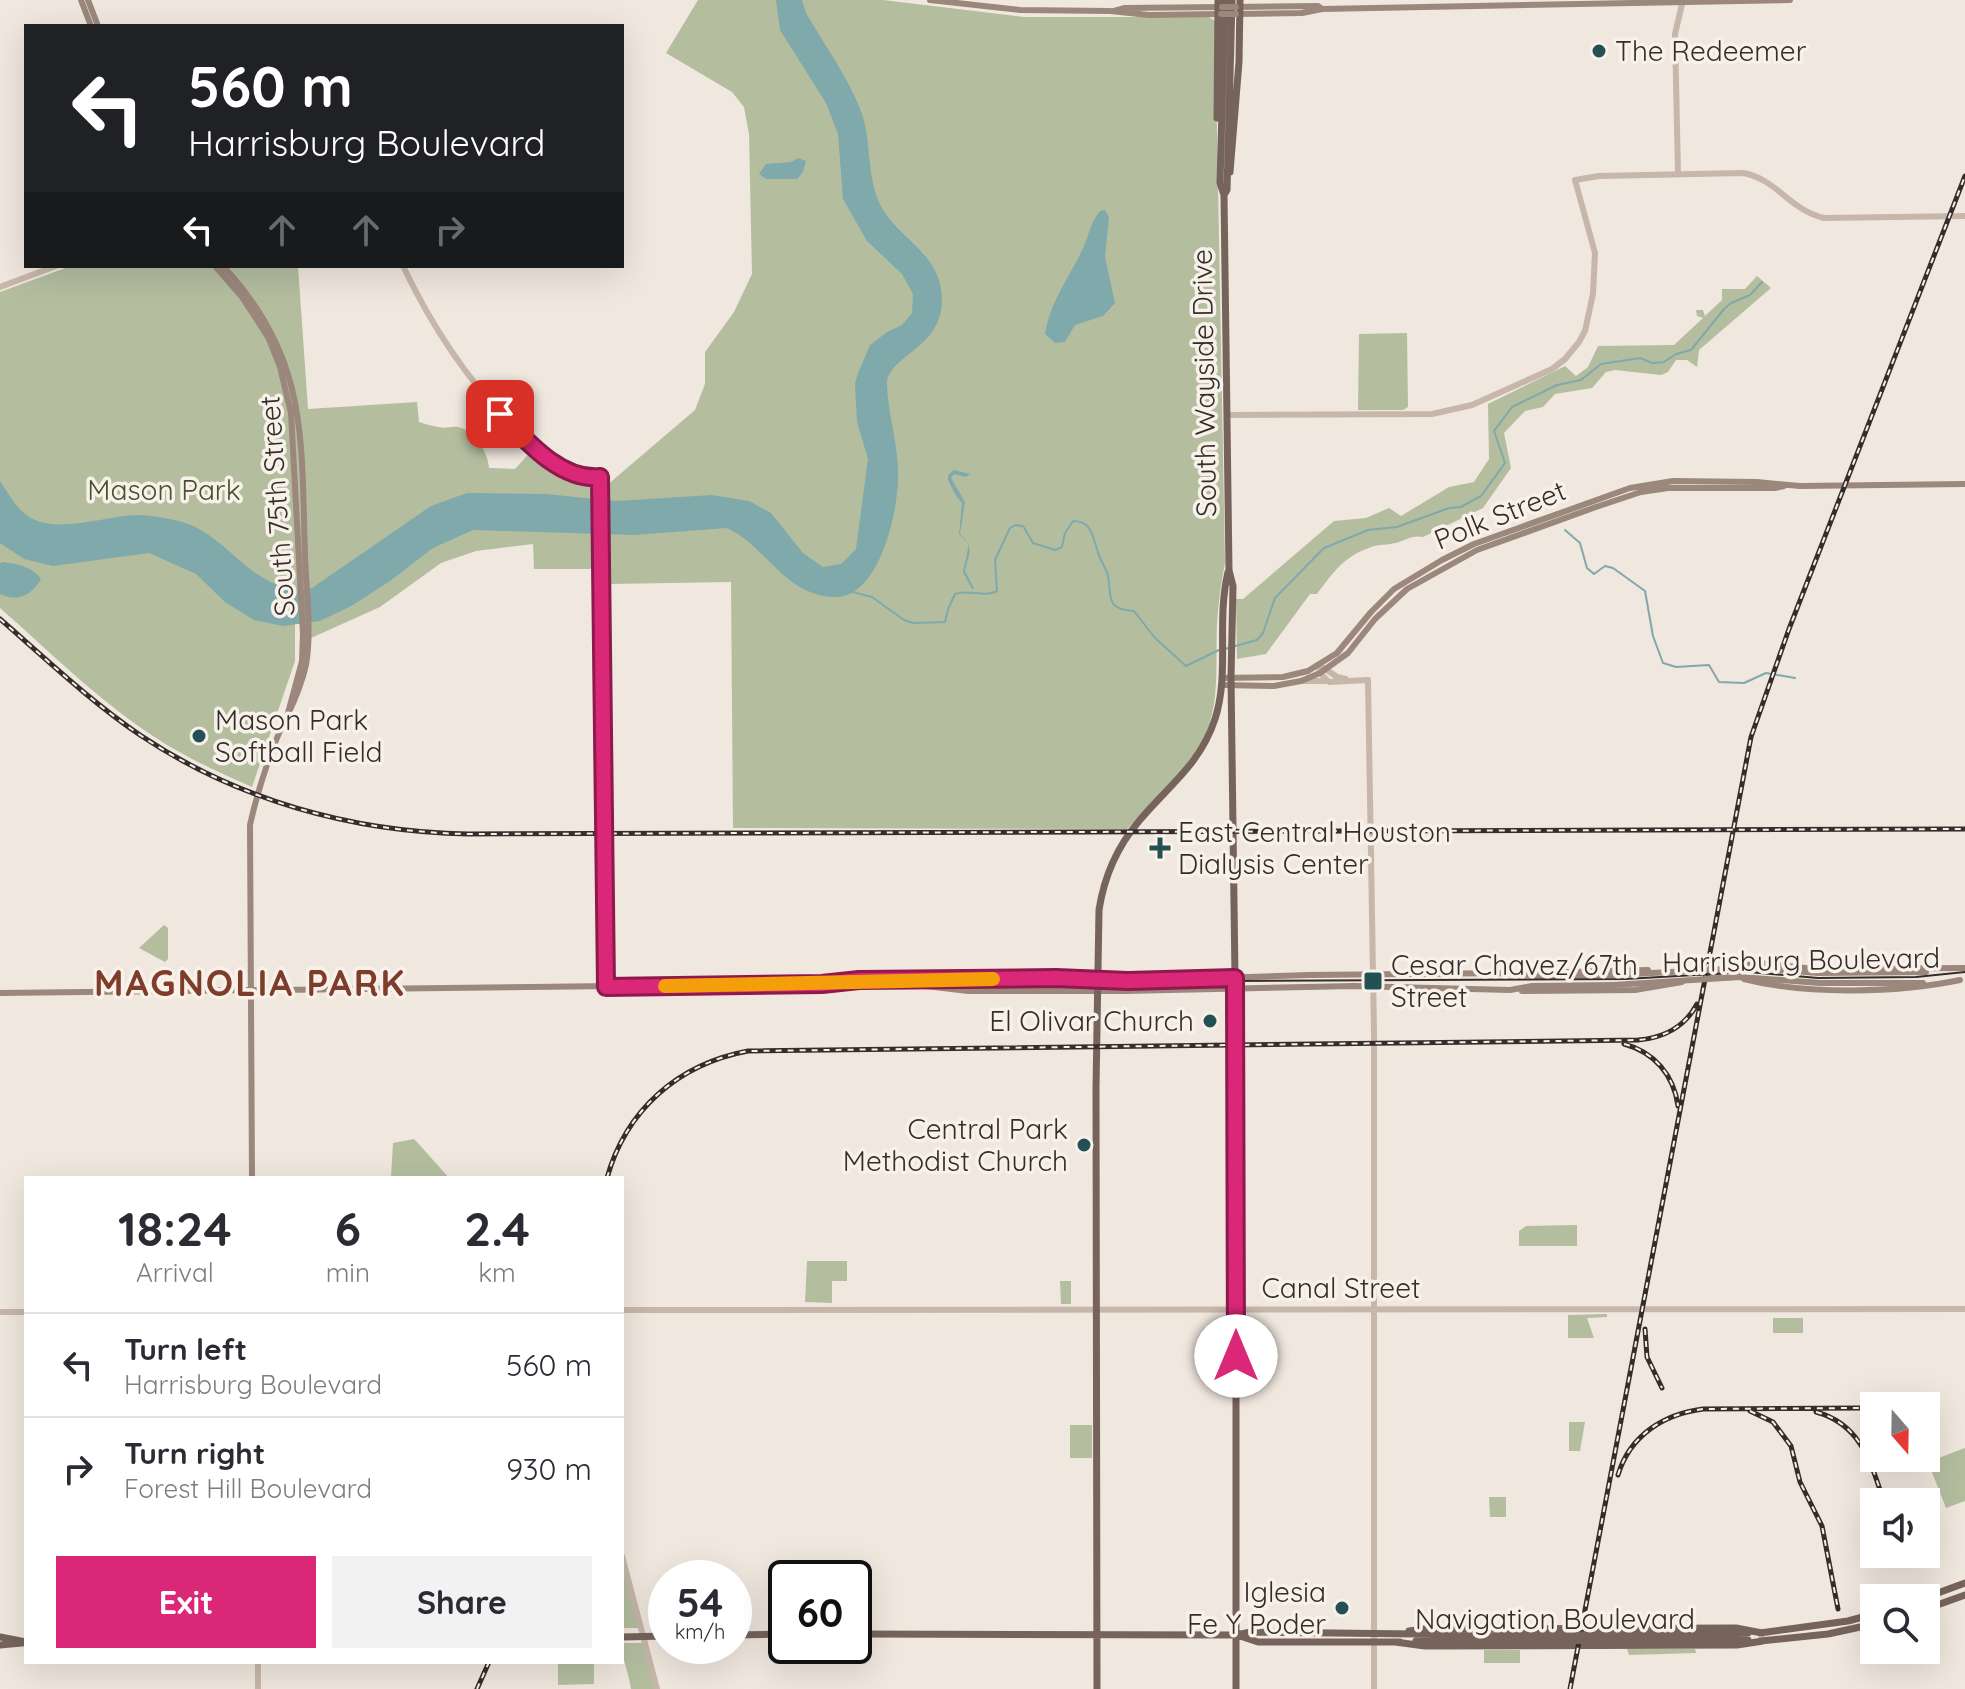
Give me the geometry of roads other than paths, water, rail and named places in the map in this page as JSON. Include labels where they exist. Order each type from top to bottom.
[{"type":"main road","points":[[81,0],[90,24]]},
{"type":"main road","points":[[88,0],[97,24]]},
{"type":"main road","points":[[930,0],[1020,10],[1149,11],[1237,7],[1317,13],[1322,9],[1790,0]]},
{"type":"main road","points":[[1220,7],[1217,149],[1224,184]]},
{"type":"main road","name":"South Wayside Drive","points":[[1220,7],[1229,570],[1221,616],[1221,660],[1226,682],[1235,978],[1236,1689]]},
{"type":"main road","points":[[1224,184],[1231,168],[1237,7]]},
{"type":"main road","name":"South Wayside Drive","points":[[1224,184],[1237,7]]},
{"type":"main road","name":"South 75th Street","points":[[217,268],[245,294]]},
{"type":"main road","name":"South 75th Street","points":[[225,268],[245,294],[275,352],[291,413],[305,634],[302,661],[288,713],[259,790],[250,825],[252,1176]]},
{"type":"main road","name":"Polk Street","points":[[1226,682],[1274,686],[1301,681],[1322,670],[1403,583],[1457,552],[1630,492],[1697,485],[1775,488],[1965,484]]},
{"type":"main road","name":"South Wayside Drive","points":[[1226,682],[1232,639],[1233,586],[1229,570]]},
{"type":"main road","name":"Polk Street","points":[[1226,682],[1322,670]]},
{"type":"main road","points":[[1097,1689],[1099,910],[1103,884],[1122,844],[1139,821],[1193,764],[1215,718],[1226,682]]},
{"type":"main road","points":[[1526,974],[1664,970],[1714,974],[1744,965],[1768,964],[1828,969],[1965,968]]},
{"type":"main road","points":[[1744,965],[1744,979]]},
{"type":"main road","name":"Harrisburg Boulevard","points":[[0,993],[822,984],[868,980],[1056,978],[1098,981],[1373,975],[1613,975],[1748,968],[1886,973],[1965,968]]},
{"type":"main road","name":"Harrisburg Boulevard","points":[[822,984],[926,986],[967,991],[1374,986],[1510,990],[1548,985],[1613,985],[1740,977],[1901,984],[1962,980]]},
{"type":"main road","points":[[1510,990],[1635,990],[1665,987],[1697,978],[1744,979],[1827,989],[1903,989],[1962,980]]},
{"type":"main road","points":[[1940,1592],[1965,1583]]},
{"type":"main road","points":[[1940,1604],[1965,1595]]},
{"type":"main road","name":"Navigation Boulevard","points":[[1762,1637],[1860,1617]]},
{"type":"main road","name":"Navigation Boulevard","points":[[1375,1637],[1395,1642],[1498,1638],[1802,1637],[1860,1627]]},
{"type":"main road","points":[[1403,1634],[1417,1629],[1736,1628],[1762,1637]]},
{"type":"main road","points":[[1798,1628],[1802,1637]]},
{"type":"main road","name":"Navigation Boulevard","points":[[872,1634],[1236,1635],[1251,1632],[1498,1638]]},
{"type":"main road","points":[[624,1637],[648,1636]]},
{"type":"main road","points":[[0,1637],[24,1642]]},
{"type":"main road","points":[[1395,1642],[1425,1646],[1729,1646],[1762,1637]]},
{"type":"main road","points":[[0,1645],[24,1642]]},
{"type":"street","points":[[1678,174],[1675,34],[1683,1]]},
{"type":"street","points":[[1227,415],[1412,415],[1450,411],[1489,398],[1552,369],[1579,342],[1585,331],[1593,294],[1595,253],[1575,180],[1599,176],[1749,174],[1772,186],[1803,212],[1824,218],[1965,216]]},
{"type":"street","points":[[0,287],[51,268]]},
{"type":"street","points":[[404,268],[433,324],[464,371],[491,404],[558,466],[580,476],[600,477],[606,987]]},
{"type":"street","points":[[1322,670],[1349,680]]},
{"type":"street","points":[[1322,670],[1329,682]]},
{"type":"street","points":[[1301,681],[1368,680],[1374,986],[1374,1689]]},
{"type":"street","name":"Canal Street","points":[[624,1310],[1965,1309]]},
{"type":"street","points":[[0,1312],[24,1312]]},
{"type":"street","points":[[624,1564],[657,1689]]},
{"type":"street","points":[[258,1664],[258,1689]]},
{"type":"water","points":[[776,0],[802,0],[806,13],[844,75],[862,114],[871,173],[882,208],[923,253],[940,284],[942,305],[937,322],[929,336],[890,374],[887,385],[898,469],[896,503],[877,565],[866,581],[853,592],[837,597],[804,589],[790,581],[741,536],[727,528],[633,535],[473,530],[433,548],[353,605],[320,621],[283,626],[254,620],[225,602],[196,574],[149,553],[53,566],[24,559],[0,543],[0,481],[19,508],[33,519],[46,523],[76,524],[136,515],[179,521],[213,538],[273,583],[291,588],[312,588],[431,506],[467,493],[546,494],[617,501],[712,495],[749,501],[771,513],[803,553],[823,567],[841,564],[856,549],[868,459],[857,422],[855,384],[870,345],[902,325],[912,313],[913,294],[902,274],[867,241],[843,199],[838,134],[826,103],[780,30]]},
{"type":"water","points":[[798,158],[806,161],[797,179],[766,179],[759,174],[766,164],[791,162]]},
{"type":"water","points":[[1105,210],[1109,217],[1105,257],[1115,303],[1103,316],[1075,325],[1065,342],[1055,343],[1045,334],[1052,310],[1094,219]]},
{"type":"water","points":[[954,470],[970,474],[966,477],[954,474],[951,478],[965,502],[960,534],[967,542],[959,534],[962,503],[948,480],[948,475]]},
{"type":"water","points":[[969,546],[965,571],[972,589],[963,572]]},
{"type":"water","points":[[2,562],[24,566],[41,579],[24,596],[0,594]]},
{"type":"waterway","points":[[1225,649],[1257,640],[1263,633],[1275,598],[1324,548],[1368,530],[1397,527],[1449,508],[1461,507],[1481,496],[1505,463],[1494,431],[1512,407],[1557,385],[1581,380],[1601,364],[1640,358],[1652,363],[1664,362],[1676,354],[1691,350],[1724,309],[1750,295],[1762,282]]},
{"type":"waterway","points":[[849,591],[872,597],[913,623],[945,622],[955,594],[997,591],[995,560],[1010,528],[1023,526],[1033,543],[1055,550],[1062,547],[1065,533],[1073,521],[1080,522],[1088,527],[1093,536],[1107,573],[1114,605],[1134,611],[1155,638],[1186,666],[1219,650]]},
{"type":"waterway","points":[[1565,530],[1580,543],[1587,568],[1594,574],[1605,566],[1613,568],[1645,591],[1653,636],[1663,663],[1676,667],[1709,665],[1719,682],[1744,683],[1766,673],[1795,678]]},
{"type":"tram line","points":[[898,983],[1044,980],[1130,985],[1235,981],[1625,979],[1748,972],[1818,978],[1916,977],[1965,972]]},
{"type":"railway","points":[[1570,1689],[1751,737],[1789,629],[1965,176]]},
{"type":"railway","points":[[0,619],[122,722],[177,758],[216,778],[297,808],[339,819],[425,832],[1965,829]]},
{"type":"railway","points":[[608,1176],[627,1131],[658,1094],[699,1067],[748,1051],[1638,1040],[1672,1030],[1686,1019],[1697,1004]]},
{"type":"railway","points":[[1624,1044],[1645,1053],[1661,1066],[1672,1084],[1678,1106]]},
{"type":"railway","points":[[1645,1329],[1647,1357],[1662,1388]]},
{"type":"railway","points":[[1618,1475],[1631,1449],[1650,1429],[1689,1412],[1703,1409],[1860,1408]]},
{"type":"railway","points":[[1750,1411],[1773,1422],[1791,1446],[1800,1482],[1822,1526],[1838,1609]]},
{"type":"railway","points":[[1816,1412],[1831,1418],[1854,1435],[1869,1460],[1879,1488]]},
{"type":"railway","points":[[477,1689],[488,1664]]},
{"type":"place","name":"The Redeemer","points":[[1599,51]]},
{"type":"place","name":"Mason Park Softball Field","points":[[199,736]]},
{"type":"place","name":"East Central Houston Dialysis Center","points":[[1160,848]]},
{"type":"place","name":"Cesar Chavez/67th Street","points":[[1373,981]]},
{"type":"place","name":"El Olivar Church","points":[[1210,1021]]},
{"type":"place","name":"Central Park Methodist Church","points":[[1084,1145]]},
{"type":"place","name":"Iglesia Fe Y Poder","points":[[1342,1608]]},
{"type":"district","name":"MAGNOLIA PARK","points":[[250,983]]},
{"type":"park label","name":"Mason Park","points":[[164,490]]}]
